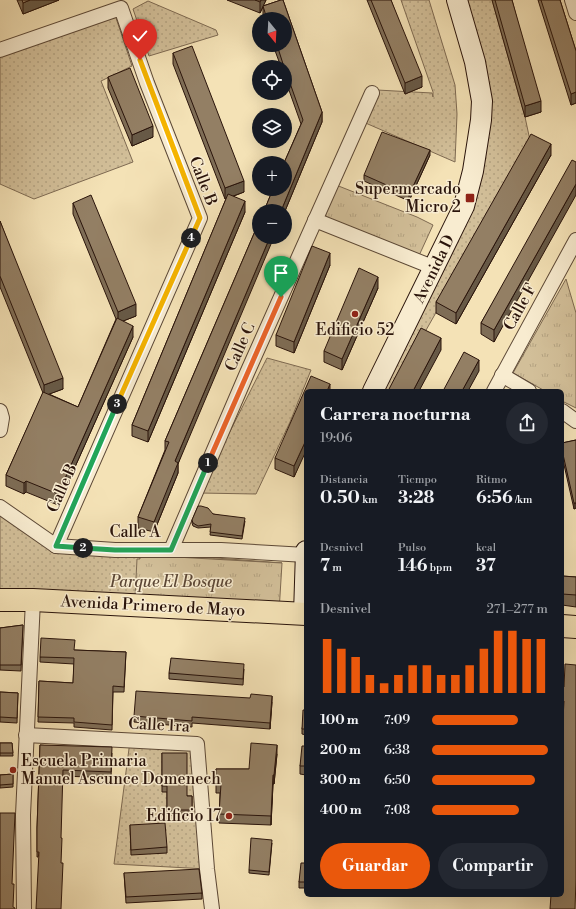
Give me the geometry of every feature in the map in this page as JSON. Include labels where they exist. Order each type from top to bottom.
[{"type":"main road","name":"Avenida Primero de Mayo","points":[[0,600],[33,600],[304,614]]},
{"type":"main road","points":[[564,626],[576,627]]},
{"type":"street","name":"Avenida D","points":[[374,389],[435,268],[464,206],[473,171],[481,120],[481,90],[457,0]]},
{"type":"street","points":[[572,0],[576,13]]},
{"type":"street","name":"Calle B","points":[[0,50],[121,8],[147,83],[200,218],[56,546]]},
{"type":"street","name":"Calle C","points":[[171,550],[247,373],[372,93]]},
{"type":"street","points":[[316,220],[435,268]]},
{"type":"street","name":"Calle F","points":[[495,389],[576,240]]},
{"type":"street","points":[[502,375],[526,389]]},
{"type":"street","points":[[0,411],[2,418],[0,430]]},
{"type":"street","points":[[564,412],[576,421]]},
{"type":"street","points":[[0,508],[56,546]]},
{"type":"street","name":"Calle A","points":[[56,546],[115,550],[221,550],[304,554]]},
{"type":"street","points":[[24,909],[23,815],[33,600]]},
{"type":"street","name":"Calle 1ra","points":[[26,735],[197,744],[207,869],[212,909]]},
{"type":"green space","points":[[401,0],[429,0],[455,85],[457,114],[455,162],[361,121],[377,90],[432,93],[433,97],[433,92]]},
{"type":"green space","points":[[458,0],[492,0],[525,117],[531,145],[394,389],[380,389],[468,207],[485,106]]},
{"type":"green space","points":[[148,1],[216,30],[218,35],[149,56],[133,9]]},
{"type":"green space","points":[[115,15],[132,66],[101,81],[133,162],[34,199],[0,184],[0,53]]},
{"type":"green space","points":[[336,185],[417,217],[433,225],[417,260],[324,217]]},
{"type":"green space","points":[[566,279],[576,313],[576,408],[564,402],[564,389],[541,389],[513,373]]},
{"type":"green space","points":[[267,358],[311,370],[290,422],[256,494],[199,493]]},
{"type":"green space","points":[[0,513],[56,546],[282,563],[140,555],[137,605],[0,598]]},
{"type":"green space","name":"Parque El Bosque","points":[[140,555],[282,563],[279,612],[135,598],[137,559],[140,559]]},
{"type":"green space","points":[[130,741],[197,744],[207,869],[114,864]]},
{"type":"building","points":[[22,0],[30,0],[23,3]]},
{"type":"building","points":[[283,0],[287,12],[265,12],[263,6]]},
{"type":"building","points":[[371,0],[391,0],[422,76],[405,83]]},
{"type":"building","points":[[495,0],[512,0],[541,101],[525,106]]},
{"type":"building","points":[[541,0],[560,0],[576,51],[576,92],[571,94]]},
{"type":"building","points":[[292,26],[322,112],[292,184],[292,156],[287,156],[292,148],[303,120],[292,89],[292,60],[282,60],[279,52],[292,52]]},
{"type":"building","points":[[192,46],[244,181],[225,188],[173,53]]},
{"type":"building","points":[[130,68],[153,126],[132,135],[108,77]]},
{"type":"building","points":[[382,132],[430,150],[409,195],[364,175]]},
{"type":"building","points":[[531,134],[551,144],[456,313],[436,302]]},
{"type":"building","points":[[572,160],[576,162],[576,184],[494,330],[481,323]]},
{"type":"building","points":[[228,194],[245,201],[148,431],[132,425]]},
{"type":"building","points":[[91,195],[136,304],[118,312],[73,203]]},
{"type":"building","points":[[270,196],[287,196],[284,204],[267,204]]},
{"type":"building","points":[[0,221],[63,378],[44,385],[0,276]]},
{"type":"building","points":[[252,238],[252,244],[267,244],[175,461],[178,463],[154,522],[138,517],[169,442],[165,441]]},
{"type":"building","points":[[312,246],[330,253],[294,342],[276,335]]},
{"type":"building","name":"Edificio 52","points":[[359,268],[378,277],[342,359],[324,351]]},
{"type":"building","points":[[117,318],[133,326],[58,494],[26,481],[24,483],[6,475],[43,392],[78,407]]},
{"type":"building","points":[[421,328],[441,338],[414,389],[389,389]]},
{"type":"building","points":[[464,352],[479,360],[463,389],[444,389]]},
{"type":"building","points":[[311,376],[330,384],[328,389],[305,389]]},
{"type":"building","points":[[304,392],[304,444],[294,466],[275,458]]},
{"type":"building","points":[[576,440],[576,503],[574,503],[564,459],[564,443]]},
{"type":"building","points":[[198,506],[208,508],[213,514],[245,518],[242,536],[210,532],[211,524],[198,526],[193,523],[192,520]]},
{"type":"building","points":[[564,576],[576,577],[576,595],[564,594]]},
{"type":"building","points":[[23,625],[21,665],[0,665],[0,628]]},
{"type":"building","points":[[41,638],[75,640],[74,650],[126,652],[124,687],[113,686],[112,725],[74,722],[74,718],[38,717],[39,681],[73,683],[74,658],[40,657]]},
{"type":"building","points":[[171,658],[244,664],[243,679],[169,673]]},
{"type":"building","points":[[565,664],[576,665],[575,909],[550,909],[551,897],[564,897]]},
{"type":"building","points":[[136,691],[250,698],[251,694],[272,696],[270,723],[192,717],[192,721],[134,716]]},
{"type":"building","points":[[0,692],[18,693],[17,718],[0,717]]},
{"type":"building","points":[[303,710],[304,710],[304,729],[302,729]]},
{"type":"building","points":[[0,743],[12,743],[13,753],[0,753]]},
{"type":"building","points":[[251,743],[277,745],[273,775],[271,816],[219,814],[221,784],[216,784],[216,769],[249,769]]},
{"type":"building","points":[[40,745],[112,747],[111,772],[63,770],[61,863],[63,863],[61,909],[36,909],[39,852],[37,852],[37,828]]},
{"type":"building","points":[[302,746],[304,746],[304,766],[300,766]]},
{"type":"building","points":[[162,753],[187,753],[187,796],[192,796],[192,810],[167,810],[167,786],[162,786]]},
{"type":"building","points":[[13,774],[13,784],[0,785],[0,775]]},
{"type":"building","points":[[0,813],[15,813],[12,884],[14,884],[13,907],[15,909],[0,909]]},
{"type":"building","points":[[165,823],[167,847],[131,850],[130,825]]},
{"type":"building","points":[[251,838],[272,840],[269,872],[249,870]]},
{"type":"building","points":[[301,863],[304,863],[304,882],[299,882]]},
{"type":"building","points":[[199,869],[202,893],[126,897],[124,873]]},
{"type":"place","name":"Supermercado Micro 2","points":[[470,198]]},
{"type":"place","name":"Edificio 52","points":[[355,314]]},
{"type":"place","name":"Escuela Primaria Manuel Ascunce Domenech","points":[[13,770]]},
{"type":"place","name":"Edificio 17","points":[[229,816]]},
{"type":"route","points":[[140,60],[147,83],[200,218],[56,546],[115,550],[171,550],[204,471],[281,297]]}]
